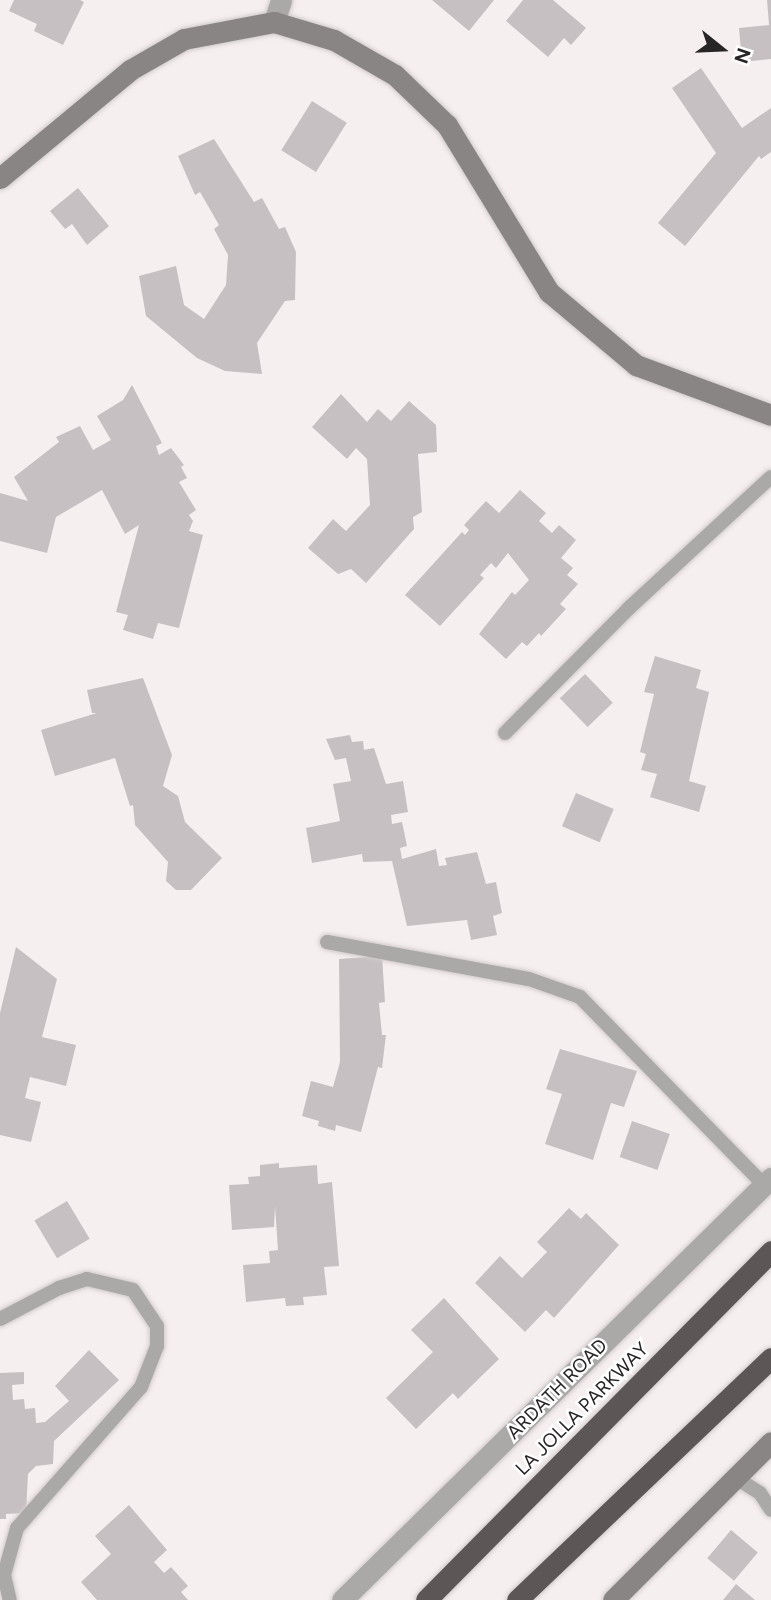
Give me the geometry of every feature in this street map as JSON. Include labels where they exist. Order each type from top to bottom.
[{"type":"highway","points":[[754,1267],[771,1245]]},
{"type":"highway","name":"LA JOLLA PARKWAY","points":[[426,1600],[771,1251]]},
{"type":"highway","points":[[517,1600],[771,1358]]},
{"type":"street","points":[[274,22],[281,0]]},
{"type":"street","points":[[0,178],[130,70],[184,39],[274,22],[334,40],[404,83],[447,125],[549,292],[636,365],[771,415]]},
{"type":"street","name":"ARDATH ROAD","points":[[342,1600],[768,1182]]},
{"type":"street","points":[[613,1600],[771,1442]]},
{"type":"lane","points":[[505,733],[629,608],[771,477]]},
{"type":"lane","points":[[327,942],[516,976],[580,997],[768,1182]]},
{"type":"lane","points":[[0,1319],[59,1288],[87,1279],[133,1290],[157,1326],[157,1346],[141,1387],[17,1528],[4,1575],[10,1600]]},
{"type":"lane","points":[[736,1478],[760,1493],[771,1510]]},
{"type":"building","points":[[14,0],[84,2],[63,45],[34,31],[37,24],[9,11]]},
{"type":"building","points":[[432,0],[494,0],[469,31]]},
{"type":"building","points":[[523,0],[553,0],[586,28],[571,45],[564,38],[548,57],[506,21]]},
{"type":"building","points":[[767,0],[771,0],[771,59],[742,62],[739,28],[769,25]]},
{"type":"building","points":[[701,68],[742,128],[771,108],[771,152],[761,159],[759,156],[685,246],[658,223],[716,153],[672,88]]},
{"type":"building","points":[[312,101],[347,123],[316,172],[281,150]]},
{"type":"building","points":[[214,139],[254,202],[262,198],[279,229],[285,227],[296,252],[295,300],[285,301],[257,343],[262,374],[225,371],[197,358],[146,316],[139,276],[176,266],[184,305],[204,319],[226,285],[228,255],[214,229],[219,225],[200,192],[195,195],[178,156]]},
{"type":"building","points":[[78,188],[109,226],[87,245],[72,224],[65,229],[50,211]]},
{"type":"building","points":[[132,385],[162,443],[156,446],[159,455],[171,448],[184,465],[181,467],[187,478],[179,482],[196,510],[189,515],[193,521],[189,531],[203,535],[179,628],[158,623],[153,639],[123,630],[128,615],[116,612],[139,525],[125,534],[102,490],[56,517],[47,553],[0,541],[0,493],[28,501],[14,477],[59,442],[56,437],[80,426],[93,450],[111,440],[97,416],[123,400]]},
{"type":"building","points":[[341,394],[367,422],[378,409],[391,421],[409,401],[436,425],[437,452],[418,454],[422,512],[413,517],[414,529],[366,583],[351,569],[338,574],[308,548],[333,519],[346,531],[370,505],[367,459],[356,448],[347,459],[312,427]]},
{"type":"building","points":[[520,490],[546,513],[539,521],[552,533],[559,525],[576,540],[561,558],[573,568],[567,575],[578,584],[560,604],[566,609],[541,636],[539,633],[527,646],[522,642],[506,659],[479,634],[512,592],[515,595],[529,580],[508,553],[496,568],[491,563],[480,575],[484,578],[440,626],[405,595],[462,532],[465,535],[469,530],[464,525],[486,501],[499,513]]},
{"type":"building","points":[[655,656],[701,670],[696,688],[709,692],[689,781],[706,786],[699,812],[650,797],[657,774],[641,770],[646,754],[640,752],[654,694],[644,692]]},
{"type":"building","points":[[585,674],[613,703],[588,727],[560,698]]},
{"type":"building","points":[[143,678],[172,755],[163,786],[178,796],[185,822],[222,858],[191,890],[176,890],[166,881],[168,862],[135,825],[133,805],[130,806],[115,758],[55,776],[41,730],[97,713],[92,713],[87,690]]},
{"type":"building","points":[[350,735],[352,742],[363,741],[364,750],[374,748],[386,784],[403,781],[408,812],[391,815],[392,824],[402,822],[407,846],[400,848],[402,859],[436,849],[439,866],[447,865],[445,858],[477,852],[486,884],[496,882],[502,913],[493,916],[497,935],[471,940],[467,920],[407,926],[392,861],[363,862],[362,854],[312,863],[306,828],[340,821],[333,784],[351,781],[346,758],[335,760],[326,739]]},
{"type":"building","points":[[576,793],[614,809],[600,842],[562,826]]},
{"type":"building","points":[[16,947],[57,979],[42,1037],[76,1045],[66,1086],[30,1077],[25,1098],[41,1102],[31,1142],[0,1135],[0,1013]]},
{"type":"building","points":[[382,956],[385,1002],[379,1003],[382,1035],[386,1035],[382,1068],[378,1067],[361,1132],[336,1125],[335,1131],[318,1126],[319,1121],[302,1116],[311,1081],[333,1087],[340,1062],[339,959]]},
{"type":"building","points":[[560,1049],[637,1071],[624,1107],[611,1103],[593,1160],[545,1144],[562,1094],[546,1089]]},
{"type":"building","points":[[632,1121],[670,1134],[657,1170],[620,1157]]},
{"type":"building","points":[[279,1163],[279,1168],[317,1165],[318,1184],[332,1182],[339,1266],[324,1267],[327,1295],[303,1297],[304,1305],[286,1306],[285,1298],[246,1302],[243,1265],[270,1263],[269,1251],[278,1250],[275,1206],[274,1227],[232,1230],[229,1185],[249,1184],[248,1177],[260,1176],[260,1165]]},
{"type":"building","points":[[67,1201],[90,1239],[57,1258],[34,1221]]},
{"type":"building","points":[[569,1208],[581,1219],[586,1213],[619,1245],[554,1318],[546,1310],[525,1332],[475,1283],[500,1256],[522,1278],[547,1252],[537,1242]]},
{"type":"building","points":[[444,1298],[499,1359],[458,1399],[453,1393],[416,1429],[386,1398],[433,1352],[411,1330]]},
{"type":"building","points":[[89,1350],[119,1380],[54,1441],[53,1464],[36,1466],[28,1474],[26,1513],[6,1514],[6,1519],[0,1519],[0,1373],[24,1372],[24,1384],[12,1385],[13,1400],[24,1399],[25,1409],[35,1408],[36,1423],[45,1422],[69,1401],[55,1386]]},
{"type":"building","points":[[129,1505],[167,1550],[154,1562],[164,1573],[171,1567],[188,1586],[181,1592],[188,1600],[97,1600],[81,1582],[111,1554],[95,1536]]},
{"type":"building","points":[[731,1530],[758,1552],[734,1581],[707,1558]]},
{"type":"building","points":[[736,1584],[755,1600],[723,1600]]}]
